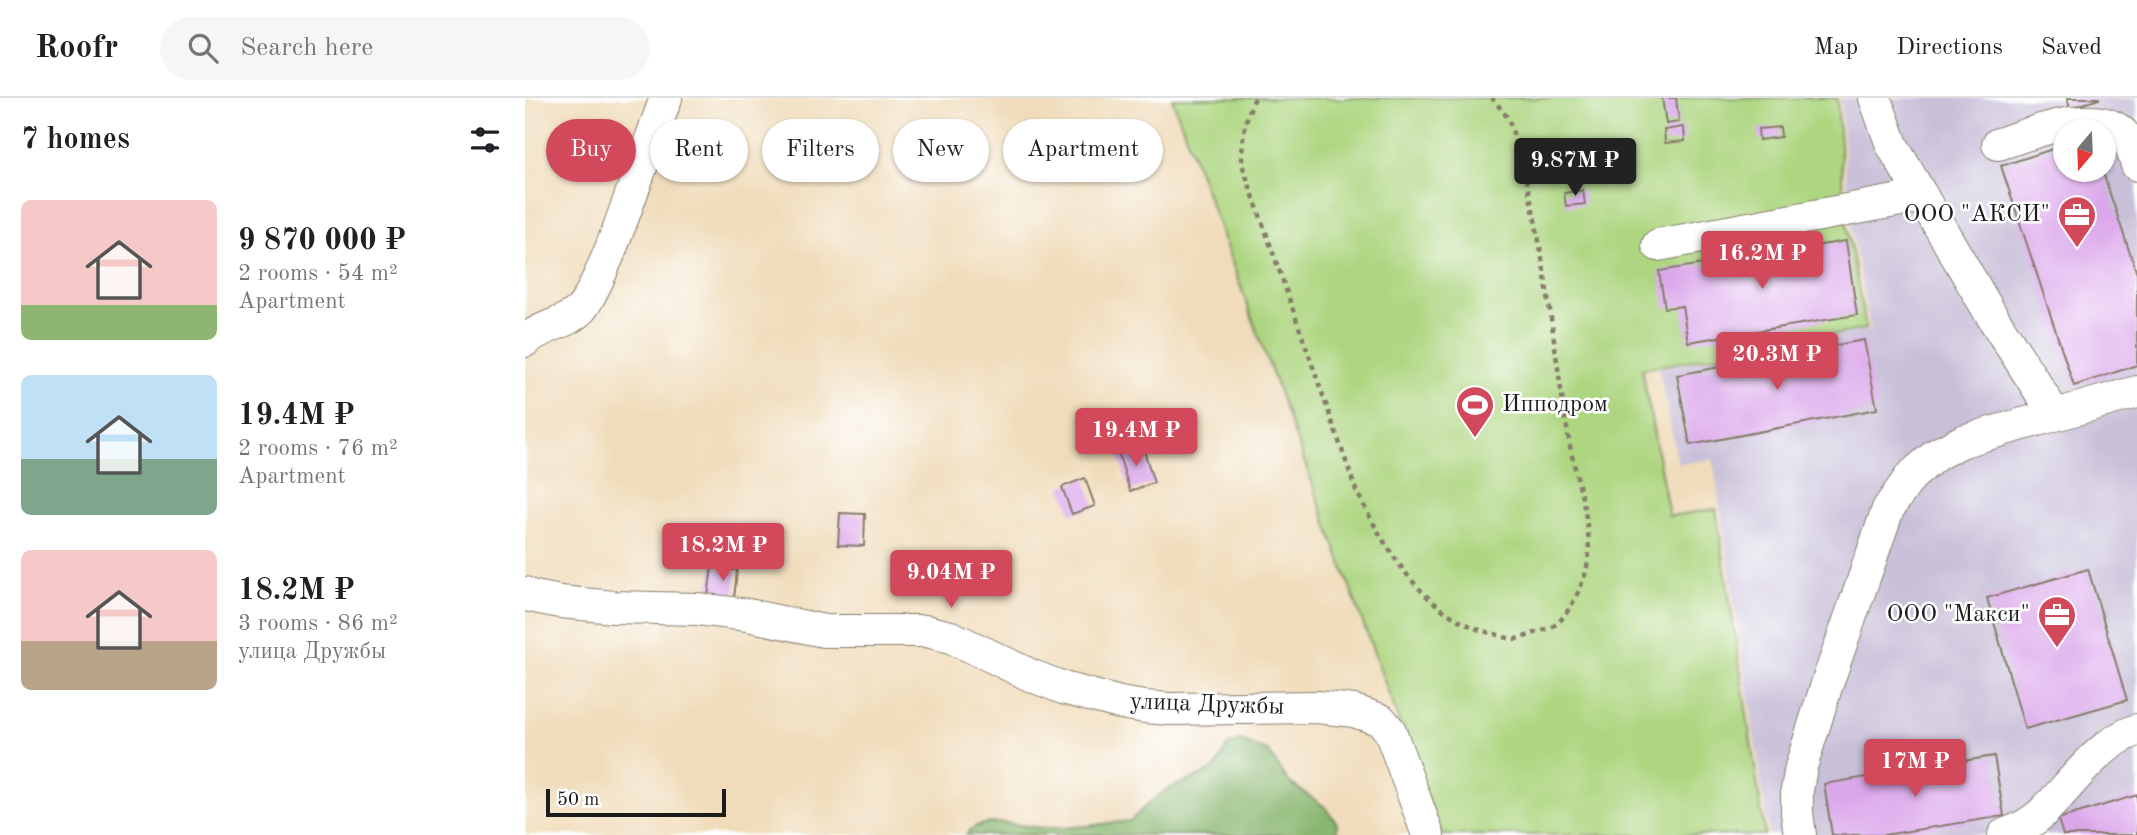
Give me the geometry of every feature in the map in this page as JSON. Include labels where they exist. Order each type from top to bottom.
[{"type":"street","points":[[525,341],[533,333],[559,323],[582,308],[601,272],[632,195],[666,98]]},
{"type":"street","points":[[1875,98],[1892,145],[1990,313],[2055,415]]},
{"type":"street","points":[[1998,144],[2070,122],[2090,121],[2120,131],[2130,142],[2137,165]]},
{"type":"street","points":[[1658,245],[1922,196]]},
{"type":"street","points":[[1800,835],[1797,801],[1801,767],[1888,509],[1911,476],[1937,454],[1963,441],[2137,392]]},
{"type":"street","name":"улица Дружбы","points":[[528,594],[560,602],[614,607],[697,609],[747,615],[824,631],[926,631],[951,637],[1063,688],[1145,708],[1317,707],[1354,711],[1381,720],[1390,732],[1428,835]]},
{"type":"street","points":[[2004,835],[2021,828],[2040,815],[2105,748],[2137,730]]},
{"type":"path","points":[[1255,98],[1248,111],[1242,138],[1243,163],[1356,490],[1370,519],[1397,562],[1434,604],[1482,631],[1515,639],[1556,624],[1569,608],[1587,570],[1589,540],[1570,445],[1525,172],[1509,119],[1492,98]]},
{"type":"shaded area","points":[[1840,98],[2137,98],[2137,835],[1769,835],[1713,459],[1678,464],[1659,368],[1870,330],[1849,215]]},
{"type":"green space","name":"Ипподром","points":[[1172,98],[1837,98],[1844,210],[1866,329],[1642,369],[1669,516],[1716,509],[1765,835],[1442,835]]},
{"type":"green space","points":[[1240,741],[1268,751],[1289,782],[1325,807],[1337,823],[1337,835],[966,835],[975,827],[991,823],[1059,828],[1130,821],[1163,792],[1213,769],[1227,746]]},
{"type":"building","points":[[1662,98],[1676,98],[1679,122],[1666,124]]},
{"type":"building","points":[[2067,98],[2099,98],[2099,99],[2070,108]]},
{"type":"building","points":[[1684,127],[1685,141],[1665,143],[1664,130]]},
{"type":"building","points":[[1780,127],[1781,137],[1759,140],[1758,129]]},
{"type":"building","points":[[2053,149],[2053,182],[2106,182],[2137,274],[2137,365],[2074,386],[2001,166]]},
{"type":"building","points":[[1583,190],[1585,204],[1566,206],[1564,193]]},
{"type":"building","points":[[1846,241],[1857,315],[1688,342],[1682,306],[1665,308],[1659,271]]},
{"type":"building","points":[[1864,340],[1877,409],[1690,445],[1677,375]]},
{"type":"building","points":[[1142,444],[1154,483],[1130,491],[1118,452]]},
{"type":"building","points":[[1085,478],[1095,506],[1072,514],[1062,487]]},
{"type":"building","points":[[840,513],[865,514],[864,546],[838,545]]},
{"type":"building","points":[[712,567],[737,570],[734,599],[708,596]]},
{"type":"building","name":"ООО \"Макси\"","points":[[2088,569],[2127,700],[2025,729],[1987,598]]},
{"type":"building","points":[[1994,756],[2004,816],[1884,835],[1832,835],[1824,784]]},
{"type":"building","points":[[2137,795],[2137,835],[2063,835],[2058,819]]},
{"type":"place","name":"ООО \"АКСИ\"","points":[[2077,249]]},
{"type":"place","name":"Ипподром","points":[[1475,439]]},
{"type":"place","name":"ООО \"Макси\"","points":[[2057,649]]}]
